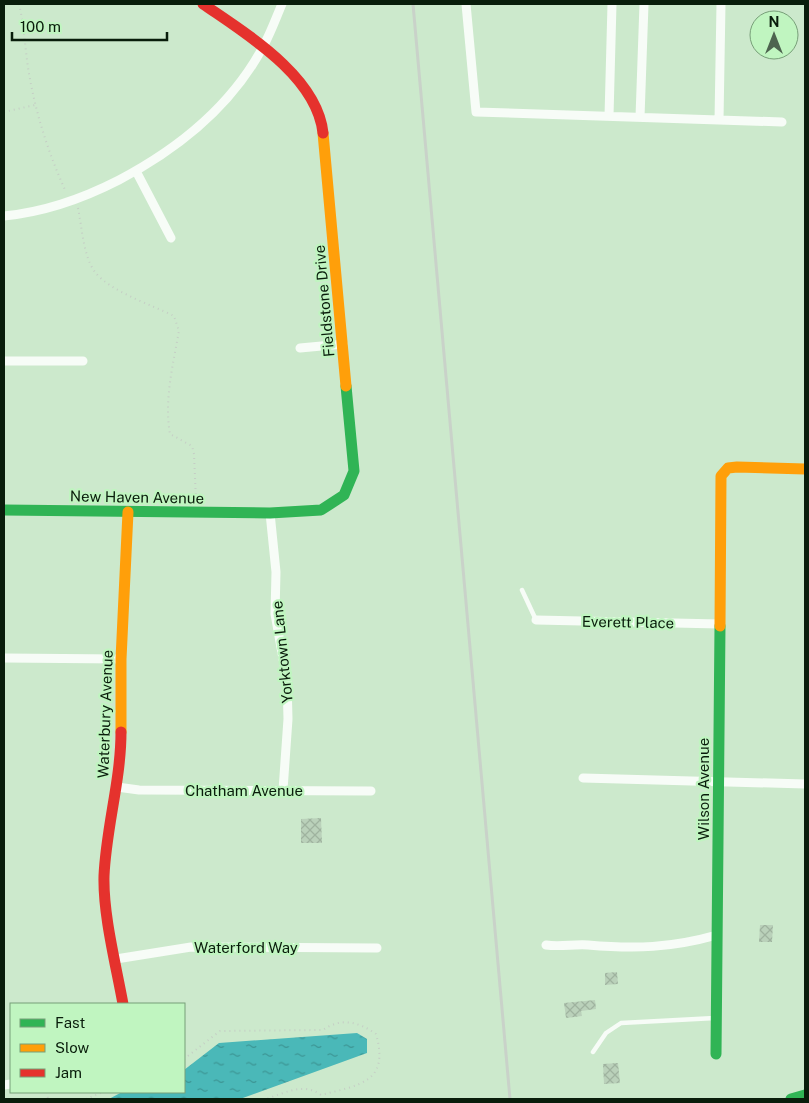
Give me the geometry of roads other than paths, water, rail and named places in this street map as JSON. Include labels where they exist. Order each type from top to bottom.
[{"type":"street","name":"Fieldstone Drive","points":[[203,4],[263,46],[298,77],[312,98],[322,126],[354,470],[344,495],[321,510],[270,513]]},
{"type":"street","points":[[4,216],[42,210],[71,202],[136,171],[173,148],[208,118],[238,84],[263,46],[282,4]]},
{"type":"street","points":[[466,4],[476,112],[782,122]]},
{"type":"street","points":[[608,116],[612,4]]},
{"type":"street","points":[[640,117],[644,4]]},
{"type":"street","points":[[719,120],[722,4]]},
{"type":"street","points":[[136,171],[171,238]]},
{"type":"street","points":[[300,348],[343,344]]},
{"type":"street","points":[[4,361],[83,361]]},
{"type":"street","name":"Wilson Avenue","points":[[716,1054],[720,624],[719,524],[721,476],[724,471],[736,468],[805,469]]},
{"type":"street","name":"New Haven Avenue","points":[[4,510],[270,513]]},
{"type":"street","name":"Waterbury Avenue","points":[[123,1003],[104,897],[104,878],[109,826],[117,787],[121,751],[121,659],[128,512]]},
{"type":"street","name":"Yorktown Lane","points":[[270,513],[276,572],[275,614],[287,681],[288,720],[283,790]]},
{"type":"street","name":"Everett Place","points":[[536,620],[720,624]]},
{"type":"street","points":[[4,658],[121,659]]},
{"type":"street","points":[[583,778],[805,784]]},
{"type":"street","name":"Chatham Avenue","points":[[117,787],[139,790],[371,791]]},
{"type":"street","points":[[546,945],[556,947],[586,945],[612,949],[652,948],[717,935]]},
{"type":"street","name":"Waterford Way","points":[[116,959],[191,946],[377,948]]},
{"type":"street","points":[[791,1099],[805,1095]]},
{"type":"lane","points":[[522,590],[536,620]]},
{"type":"lane","points":[[593,1052],[606,1033],[621,1023],[717,1018]]},
{"type":"water","points":[[357,1033],[367,1039],[367,1053],[240,1099],[109,1099],[120,1093],[185,1093],[185,1069],[219,1043]]},
{"type":"railway","points":[[413,4],[510,1099]]}]
